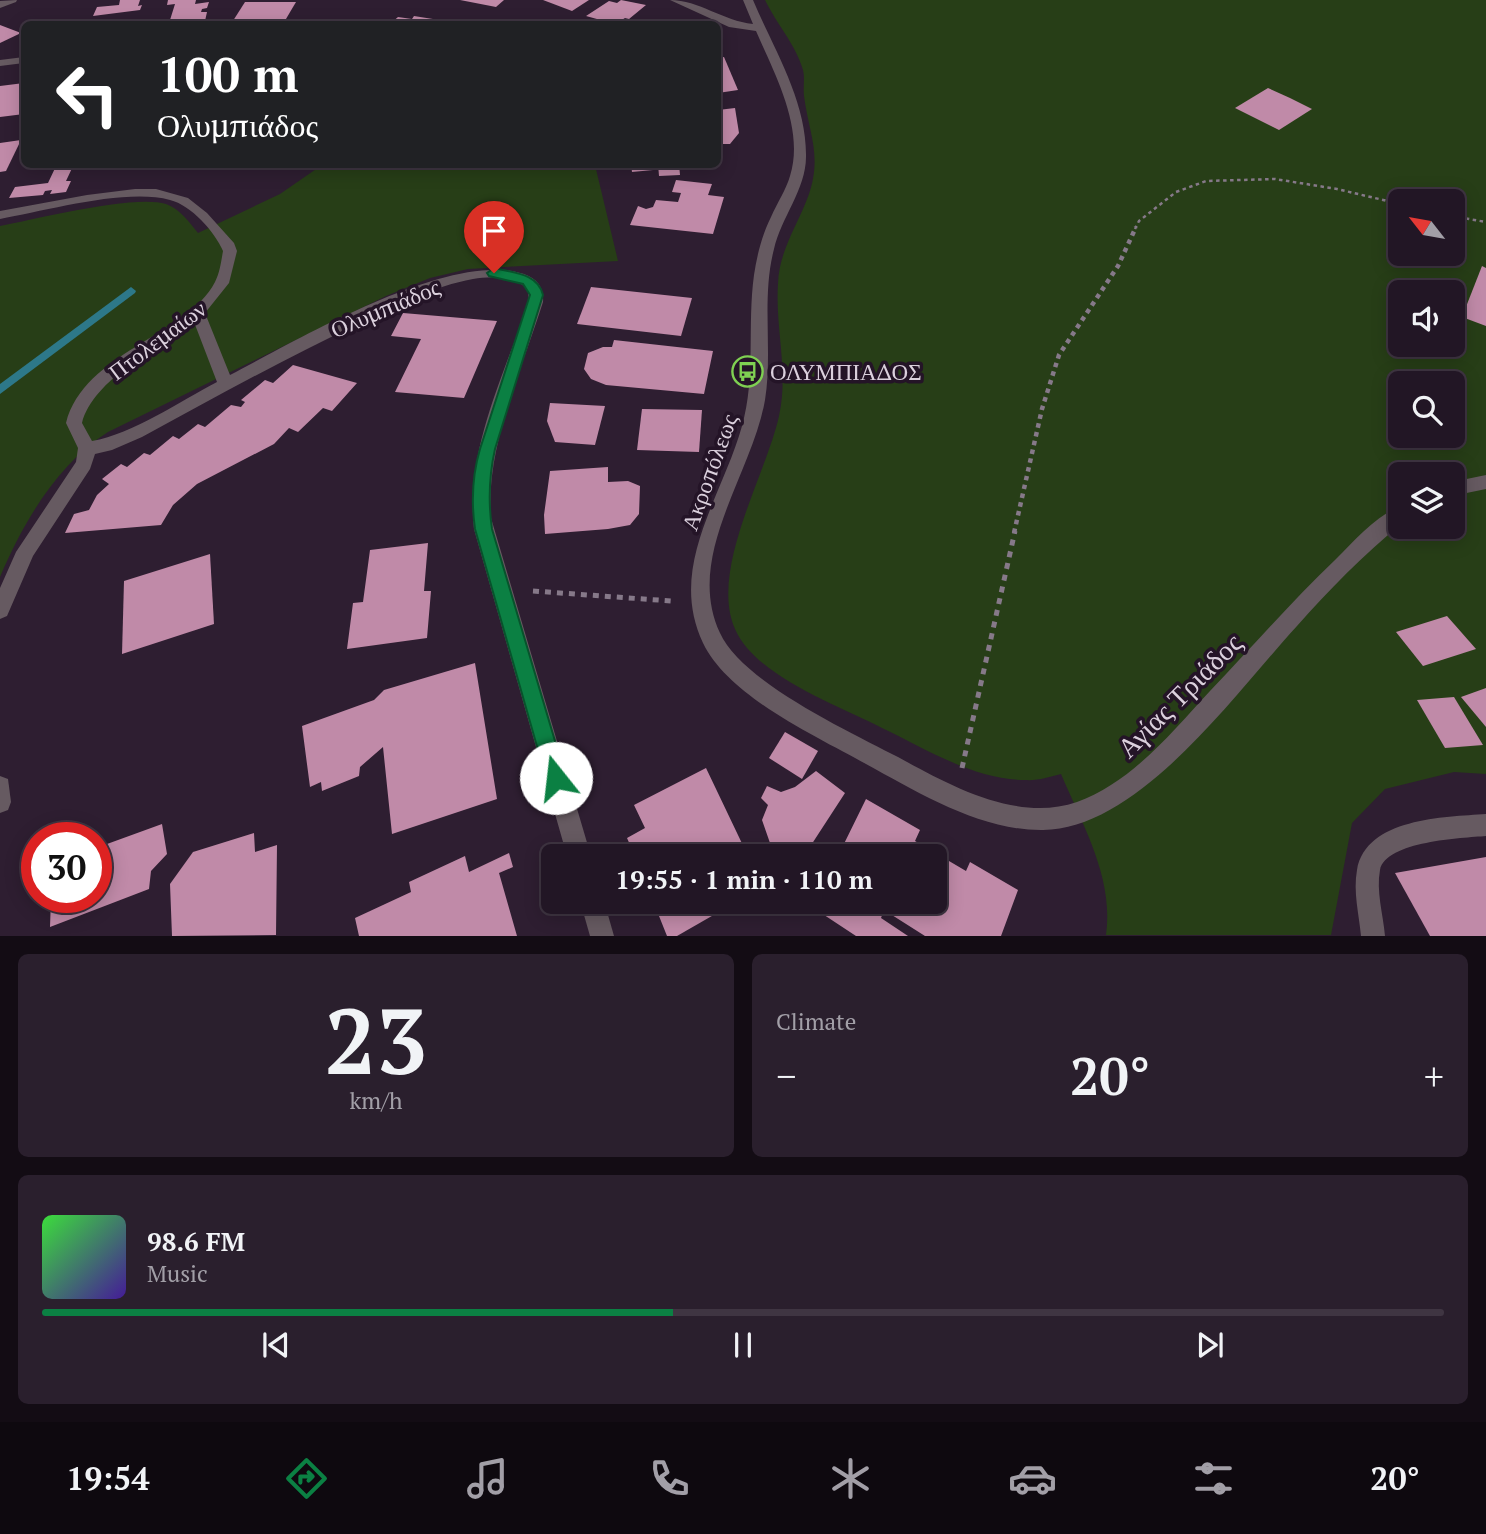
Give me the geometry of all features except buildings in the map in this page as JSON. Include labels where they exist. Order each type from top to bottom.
[{"type":"street","points":[[0,5],[12,0]]},
{"type":"street","points":[[675,0],[733,25],[760,28]]},
{"type":"street","name":"Ακροπόλεως","points":[[748,0],[788,93],[795,118],[800,162],[798,176],[774,227],[764,259],[758,298],[757,400],[748,434],[703,558],[701,603],[711,638],[717,648],[750,681],[873,756],[956,797]]},
{"type":"street","points":[[0,63],[21,60]]},
{"type":"street","name":"Πτολεμαίων","points":[[0,215],[91,199],[148,193],[168,195],[182,200],[200,213],[224,239],[230,251],[229,264],[218,291],[198,313],[134,354],[85,399],[74,423],[87,448]]},
{"type":"street","name":"Ολυμπιάδος","points":[[87,448],[106,445],[136,432],[360,317],[440,283],[490,273],[516,276],[530,282],[536,293],[534,307],[481,474],[483,529],[575,844]]},
{"type":"street","points":[[198,313],[226,385]]},
{"type":"street","points":[[0,610],[25,552],[81,470],[87,448]]},
{"type":"street","points":[[1465,486],[1486,482]]},
{"type":"street","name":"Αγίας Τριάδος","points":[[956,797],[1010,814],[1045,819],[1089,808],[1121,791],[1180,739],[1340,569],[1388,525]]},
{"type":"street","points":[[0,787],[0,802]]},
{"type":"street","points":[[1373,936],[1368,883],[1372,858],[1380,848],[1407,837],[1486,825]]},
{"type":"street","points":[[596,914],[602,936]]},
{"type":"path","points":[[956,797],[1042,409],[1059,355],[1118,266],[1139,221],[1176,192],[1206,181],[1275,179],[1337,189],[1388,201]]},
{"type":"path","points":[[1465,218],[1486,222]]},
{"type":"path","points":[[500,588],[701,603]]},
{"type":"green space","points":[[765,0],[1486,0],[1486,774],[1454,772],[1385,789],[1352,823],[1331,935],[1106,935],[1107,914],[1101,873],[1061,774],[1034,780],[1006,779],[951,762],[800,688],[760,661],[745,646],[735,629],[729,605],[729,579],[742,522],[779,416],[783,383],[779,272],[785,249],[813,180],[814,156],[804,96],[804,76],[796,52]]},
{"type":"green space","points":[[318,168],[596,168],[618,261],[468,269],[430,278],[386,296],[108,432],[73,461],[43,496],[19,536],[0,577],[0,226],[109,205],[151,202],[166,204],[176,209],[198,233],[280,194]]},
{"type":"waterway","points":[[0,390],[131,291]]},
{"type":"place","name":"ΟΛΥΜΠΙΑΔΟΣ","points":[[747,371]]},
{"type":"route","points":[[494,273],[527,280],[535,287],[537,295],[481,474],[483,529],[556,778]]}]
